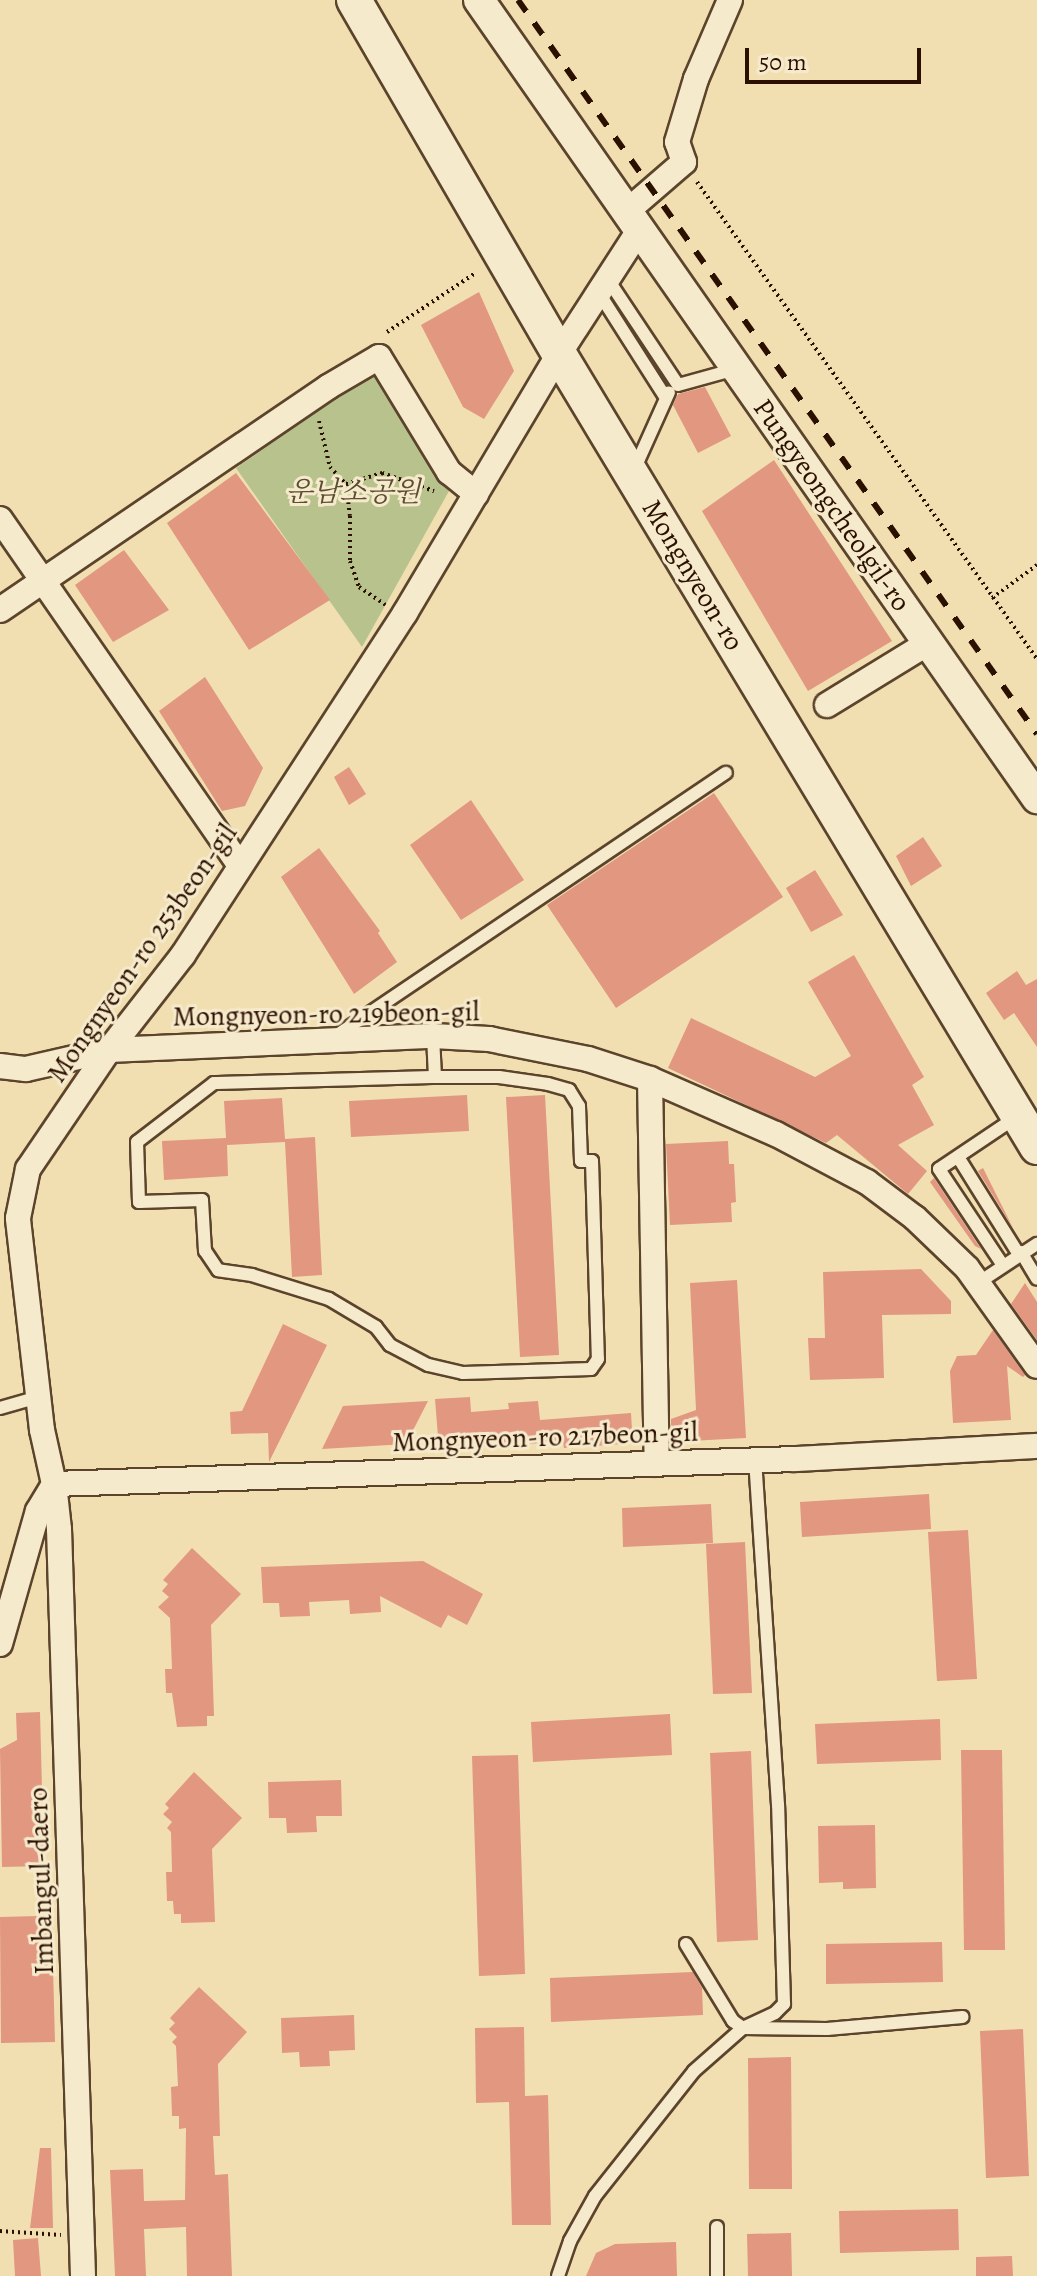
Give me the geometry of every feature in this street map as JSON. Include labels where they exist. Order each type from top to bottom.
[{"type":"main road","name":"Mongnyeon-ro","points":[[354,0],[559,354],[1037,1147]]},
{"type":"street","name":"Pungyeongcheolgil-ro","points":[[479,0],[631,222],[1037,798]]},
{"type":"street","points":[[631,222],[684,162],[677,142],[696,79],[730,0]]},
{"type":"street","name":"Mongnyeon-ro 253beon-gil","points":[[54,1484],[38,1397],[18,1218],[28,1169],[109,1050],[183,955],[405,613],[559,354],[603,286],[631,222]]},
{"type":"street","points":[[0,610],[328,387],[379,357],[449,472],[476,494]]},
{"type":"street","points":[[0,519],[40,582],[240,866]]},
{"type":"street","points":[[827,705],[928,643]]},
{"type":"street","name":"Mongnyeon-ro 219beon-gil","points":[[0,1066],[26,1069],[109,1050],[433,1036],[526,1045],[588,1059],[650,1079],[776,1134],[867,1182],[915,1218],[978,1283],[1037,1366]]},
{"type":"street","points":[[650,1079],[657,1464]]},
{"type":"street","name":"Mongnyeon-ro 217beon-gil","points":[[54,1484],[755,1461],[1037,1446]]},
{"type":"street","points":[[0,1644],[38,1511],[54,1484]]},
{"type":"street","name":"Imbangul-daero","points":[[54,1484],[63,1627],[83,2276]]},
{"type":"lane","points":[[603,286],[678,385]]},
{"type":"lane","points":[[603,286],[664,395]]},
{"type":"lane","points":[[633,475],[664,395],[678,385],[736,369]]},
{"type":"lane","points":[[331,1039],[726,773]]},
{"type":"lane","points":[[433,1036],[435,1077]]},
{"type":"lane","points":[[435,1077],[499,1077],[548,1084],[569,1090],[579,1106],[581,1161],[592,1161],[598,1359],[591,1369],[463,1373],[428,1365],[390,1345],[376,1327],[329,1299],[252,1275],[218,1270],[205,1251],[202,1200],[139,1202],[137,1142],[214,1083],[435,1077]]},
{"type":"lane","points":[[1002,1264],[939,1169],[1019,1115]]},
{"type":"lane","points":[[958,1157],[1037,1279]]},
{"type":"lane","points":[[978,1283],[1020,1252],[1037,1244]]},
{"type":"lane","points":[[0,1408],[38,1397]]},
{"type":"lane","points":[[558,2276],[570,2241],[595,2196],[694,2071],[743,2028],[775,2013],[784,2004],[778,1805],[755,1461]]},
{"type":"lane","points":[[686,1944],[733,2021],[743,2028],[827,2029],[962,2017]]},
{"type":"lane","points":[[717,2227],[717,2276]]},
{"type":"path","points":[[684,162],[1037,659]]},
{"type":"path","points":[[387,332],[474,274]]},
{"type":"path","points":[[317,409],[330,467],[346,484],[350,561],[359,587],[388,606]]},
{"type":"path","points":[[346,484],[382,473],[436,491]]},
{"type":"path","points":[[992,598],[1037,565]]},
{"type":"path","points":[[0,2231],[82,2236]]},
{"type":"green space","name":"운남소공원","points":[[369,376],[378,377],[387,385],[449,491],[362,647],[236,468]]},
{"type":"building","points":[[479,292],[514,371],[484,419],[463,407],[421,325]]},
{"type":"building","points":[[705,387],[731,436],[698,453],[673,405],[678,394]]},
{"type":"building","points":[[774,460],[892,641],[808,691],[702,511]]},
{"type":"building","points":[[236,473],[330,600],[249,650],[167,523]]},
{"type":"building","points":[[124,550],[169,610],[113,642],[75,585]]},
{"type":"building","points":[[205,677],[263,768],[245,806],[222,811],[159,711]]},
{"type":"building","points":[[349,767],[366,794],[349,805],[334,777]]},
{"type":"building","points":[[714,793],[783,897],[616,1008],[547,905]]},
{"type":"building","points":[[471,800],[524,880],[461,920],[410,845]]},
{"type":"building","points":[[923,837],[942,866],[911,886],[896,856]]},
{"type":"building","points":[[319,848],[380,931],[378,933],[397,962],[354,994],[281,877]]},
{"type":"building","points":[[815,870],[843,915],[811,932],[786,888]]},
{"type":"building","points":[[854,955],[924,1077],[912,1085],[934,1125],[898,1145],[927,1171],[908,1194],[837,1135],[826,1143],[668,1068],[691,1018],[815,1077],[851,1056],[808,982]]},
{"type":"building","points":[[1017,971],[1026,985],[1037,979],[1037,1047],[1014,1013],[1004,1020],[986,993]]},
{"type":"building","points":[[467,1095],[469,1131],[351,1137],[349,1101]]},
{"type":"building","points":[[545,1095],[559,1355],[520,1357],[506,1097]]},
{"type":"building","points":[[282,1098],[285,1139],[315,1137],[322,1275],[292,1277],[285,1142],[227,1145],[228,1176],[164,1180],[162,1141],[226,1138],[224,1101]]},
{"type":"building","points":[[728,1141],[729,1164],[734,1164],[736,1202],[731,1203],[732,1222],[670,1225],[666,1144]]},
{"type":"building","points":[[983,1168],[1013,1228],[978,1171]]},
{"type":"building","points":[[934,1178],[981,1249],[975,1246],[930,1182]]},
{"type":"building","points":[[921,1269],[951,1301],[951,1314],[882,1315],[884,1378],[810,1380],[808,1338],[825,1338],[823,1272]]},
{"type":"building","points":[[737,1280],[746,1438],[690,1441],[671,1425],[671,1419],[696,1410],[690,1283]]},
{"type":"building","points":[[1025,1283],[1037,1302],[1037,1340],[1011,1304]]},
{"type":"building","points":[[283,1324],[327,1345],[269,1462],[268,1433],[231,1434],[230,1412],[242,1411]]},
{"type":"building","points":[[993,1330],[1025,1375],[1023,1377],[1007,1366],[1011,1420],[953,1423],[950,1371],[957,1356],[976,1355]]},
{"type":"building","points":[[470,1397],[471,1412],[509,1409],[508,1403],[538,1401],[540,1420],[631,1413],[632,1430],[623,1444],[564,1448],[563,1442],[439,1449],[435,1399]]},
{"type":"building","points":[[428,1401],[406,1444],[322,1449],[343,1406]]},
{"type":"building","points":[[929,1494],[931,1529],[802,1537],[800,1502]]},
{"type":"building","points":[[711,1504],[713,1543],[623,1547],[622,1508]]},
{"type":"building","points":[[968,1530],[977,1679],[937,1681],[928,1532]]},
{"type":"building","points":[[745,1542],[752,1693],[713,1694],[706,1544]]},
{"type":"building","points":[[192,1548],[241,1594],[211,1625],[214,1716],[207,1716],[207,1726],[177,1727],[172,1693],[166,1693],[165,1669],[172,1669],[170,1618],[158,1607],[169,1597],[162,1591],[168,1584],[163,1580]]},
{"type":"building","points":[[423,1561],[483,1594],[467,1625],[448,1615],[441,1628],[380,1596],[381,1612],[350,1614],[349,1600],[309,1602],[310,1616],[280,1617],[279,1603],[263,1603],[261,1567]]},
{"type":"building","points":[[40,1712],[44,1866],[2,1867],[0,1749],[17,1740],[16,1713]]},
{"type":"building","points":[[670,1714],[672,1755],[533,1762],[531,1722]]},
{"type":"building","points":[[940,1719],[941,1760],[817,1764],[815,1724]]},
{"type":"building","points":[[961,1750],[1002,1750],[1005,1950],[964,1950]]},
{"type":"building","points":[[751,1751],[758,1940],[717,1942],[710,1753]]},
{"type":"building","points":[[518,1755],[525,1974],[479,1976],[472,1756]]},
{"type":"building","points":[[194,1772],[242,1818],[212,1849],[215,1922],[181,1923],[181,1914],[174,1914],[173,1901],[167,1901],[166,1872],[172,1872],[171,1832],[167,1828],[172,1822],[163,1814],[169,1808],[165,1804]]},
{"type":"building","points":[[341,1780],[342,1816],[316,1816],[317,1832],[287,1833],[286,1818],[269,1818],[268,1782]]},
{"type":"building","points":[[875,1825],[876,1888],[843,1889],[843,1882],[819,1883],[818,1826]]},
{"type":"building","points":[[38,1916],[52,1931],[55,2042],[1,2043],[0,1917]]},
{"type":"building","points":[[942,1942],[943,1982],[826,1984],[826,1944]]},
{"type":"building","points":[[693,1972],[702,1988],[703,2015],[551,2022],[550,1978]]},
{"type":"building","points":[[199,1987],[247,2032],[218,2064],[220,2136],[213,2136],[215,2175],[228,2174],[232,2276],[187,2276],[186,2227],[144,2229],[146,2276],[115,2276],[110,2170],[143,2169],[144,2201],[185,2200],[186,2128],[179,2129],[179,2116],[172,2116],[171,2087],[178,2086],[176,2046],[172,2042],[177,2037],[169,2029],[175,2023],[170,2018]]},
{"type":"building","points":[[354,2015],[355,2050],[329,2051],[330,2066],[300,2067],[299,2052],[282,2053],[281,2018]]},
{"type":"building","points":[[524,2027],[525,2096],[548,2095],[551,2225],[512,2225],[509,2102],[476,2103],[475,2028]]},
{"type":"building","points":[[1023,2029],[1029,2176],[986,2178],[980,2031]]},
{"type":"building","points":[[791,2057],[792,2189],[749,2189],[748,2058]]},
{"type":"building","points":[[40,2148],[51,2148],[53,2228],[30,2228]]},
{"type":"building","points":[[958,2209],[959,2250],[840,2253],[839,2211]]},
{"type":"building","points":[[791,2233],[792,2276],[748,2276],[747,2234]]},
{"type":"building","points":[[38,2238],[41,2276],[15,2276],[13,2240]]},
{"type":"building","points":[[676,2242],[677,2276],[586,2276],[596,2253],[615,2244]]},
{"type":"building","points":[[1012,2256],[1013,2276],[976,2276],[976,2257]]},
{"type":"railway","points":[[518,0],[1037,734]]}]
